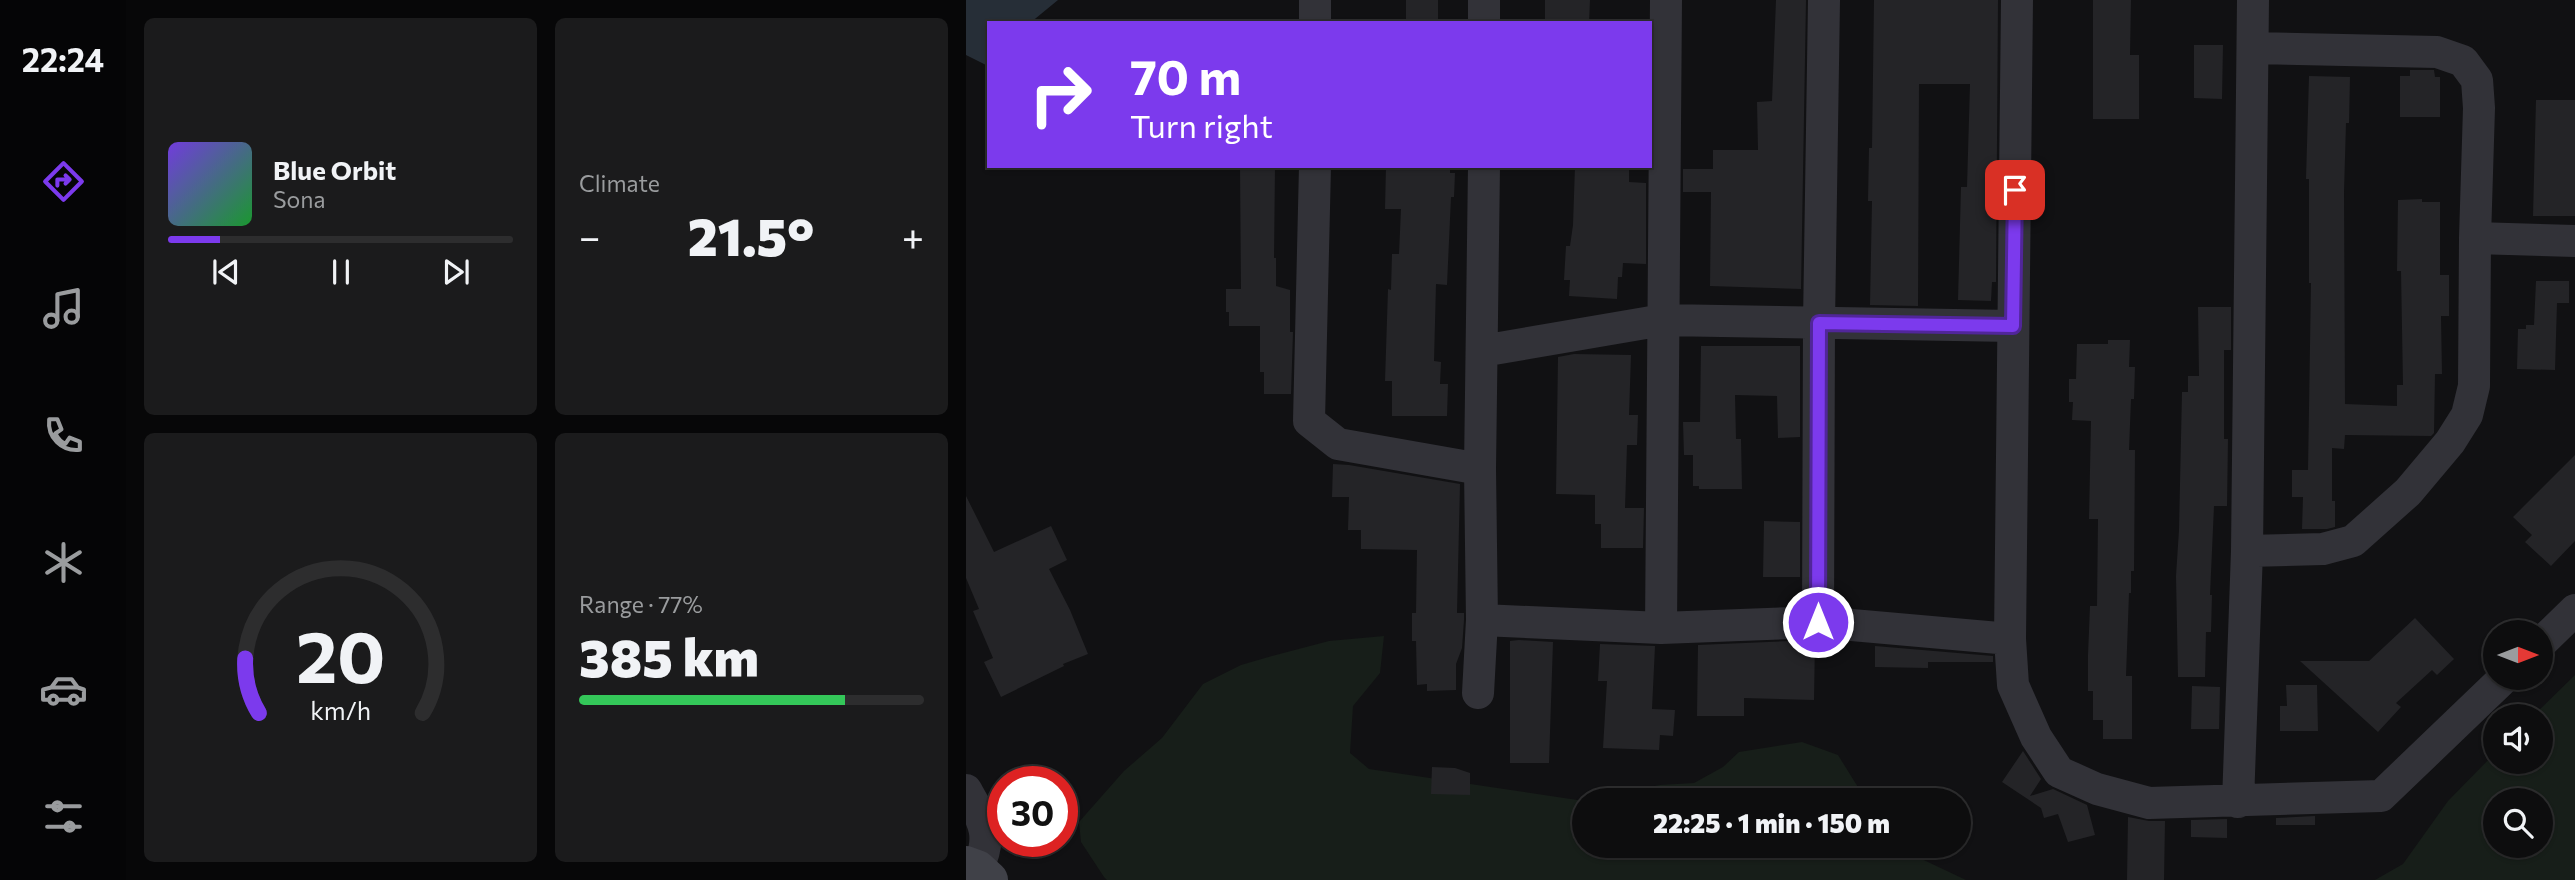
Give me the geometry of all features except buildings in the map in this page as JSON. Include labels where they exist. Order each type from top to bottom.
[{"type":"street","points":[[1315,0],[1315,21]]},
{"type":"street","points":[[1484,0],[1484,21]]},
{"type":"street","points":[[1661,628],[1666,0]]},
{"type":"street","points":[[1818,622],[1824,0]]},
{"type":"street","points":[[2017,0],[2010,639],[2013,685],[2036,737],[2059,772],[2097,789],[2149,803],[2381,796],[2491,690]]},
{"type":"street","points":[[2238,802],[2247,551],[2253,0]]},
{"type":"street","points":[[2247,551],[2323,550],[2353,541],[2408,492],[2450,442],[2467,415],[2474,386],[2479,108],[2477,80],[2463,61],[2437,52],[2253,48]]},
{"type":"street","points":[[1315,168],[1309,421],[1338,444],[1480,469]]},
{"type":"street","points":[[1478,693],[1482,620],[1480,469],[1484,168]]},
{"type":"street","points":[[2475,238],[2575,241]]},
{"type":"street","points":[[1482,351],[1663,320],[2013,326]]},
{"type":"street","points":[[2553,631],[2575,610]]},
{"type":"street","points":[[1482,620],[1661,628],[1818,622],[2010,639]]},
{"type":"street","points":[[966,790],[985,824],[986,851],[977,871]]},
{"type":"shaded area","points":[[966,0],[1058,0],[1032,21],[987,21],[987,66],[966,55]]},
{"type":"shaded area","points":[[1384,636],[1380,673],[1353,706],[1350,753],[1369,769],[1572,799],[1572,858],[1919,858],[1966,880],[1107,880],[1081,842],[1079,822],[1124,771],[1162,738],[1203,684],[1241,665],[1329,641]]},
{"type":"shaded area","points":[[2575,675],[2575,880],[2375,880],[2403,864],[2448,801],[2483,765],[2483,774],[2553,774],[2553,704],[2545,704]]},
{"type":"shaded area","points":[[1802,742],[1838,755],[1859,788],[1644,788],[1694,783],[1723,767],[1739,752]]},
{"type":"route","points":[[1818,622],[1819,323],[2013,326],[2015,190]]}]
